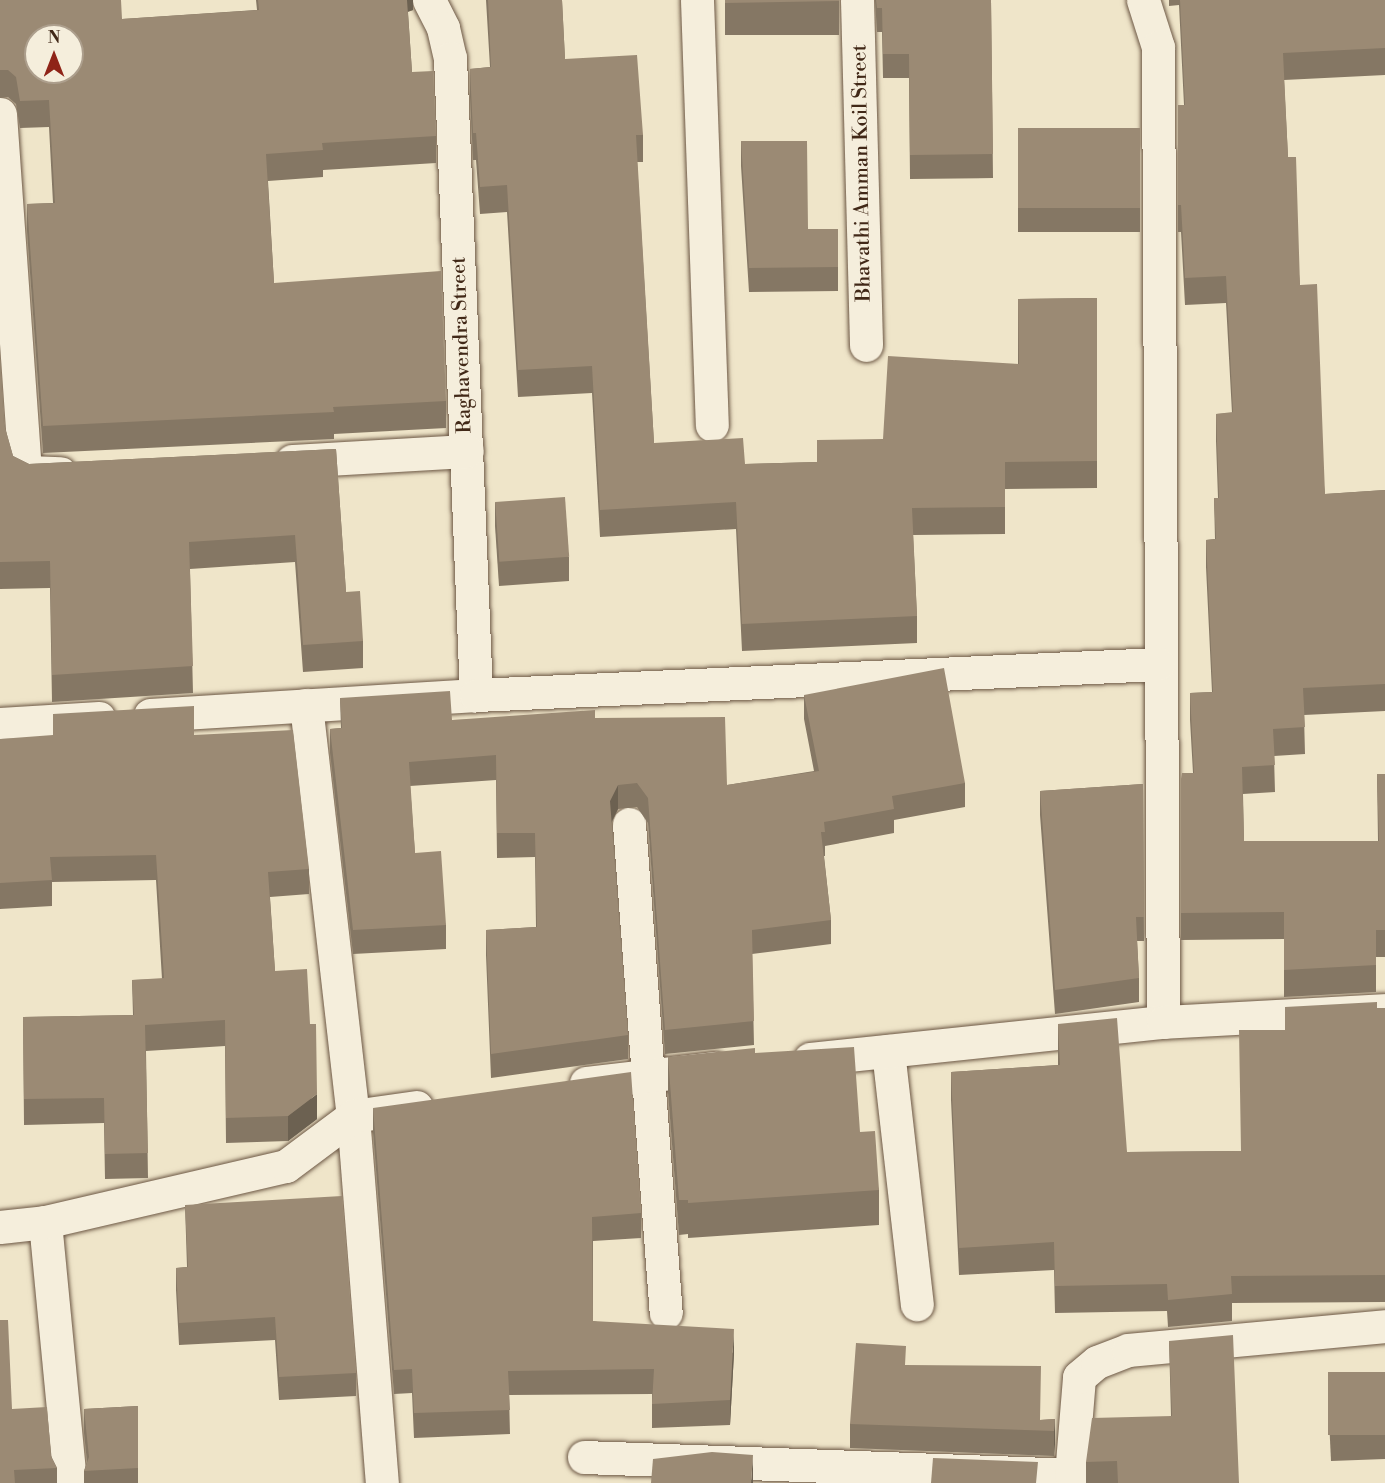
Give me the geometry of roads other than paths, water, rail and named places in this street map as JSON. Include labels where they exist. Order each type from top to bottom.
[{"type":"street","name":"Raghavendra Street","points":[[429,0],[443,28],[450,58],[476,695]]},
{"type":"street","points":[[697,0],[712,425]]},
{"type":"street","name":"Bhavathi Amman Koil Street","points":[[858,0],[866,345]]},
{"type":"street","points":[[1143,0],[1158,46],[1158,664],[1163,1022]]},
{"type":"street","points":[[0,114],[24,461],[28,472],[39,475],[89,472]]},
{"type":"street","points":[[266,462],[466,451]]},
{"type":"street","points":[[0,724],[476,695],[1158,664]]},
{"type":"street","points":[[306,705],[353,1116],[382,1483]]},
{"type":"street","points":[[629,824],[666,1313]]},
{"type":"street","points":[[784,1062],[1163,1022],[1385,1010]]},
{"type":"street","points":[[888,1052],[917,1304]]},
{"type":"street","points":[[553,1088],[647,1075],[750,1065]]},
{"type":"street","points":[[0,1227],[45,1222],[286,1166],[353,1116],[447,1103]]},
{"type":"street","points":[[45,1222],[70,1483]]},
{"type":"street","points":[[584,1456],[1071,1479],[1079,1377],[1097,1362],[1128,1350],[1385,1326]]}]
